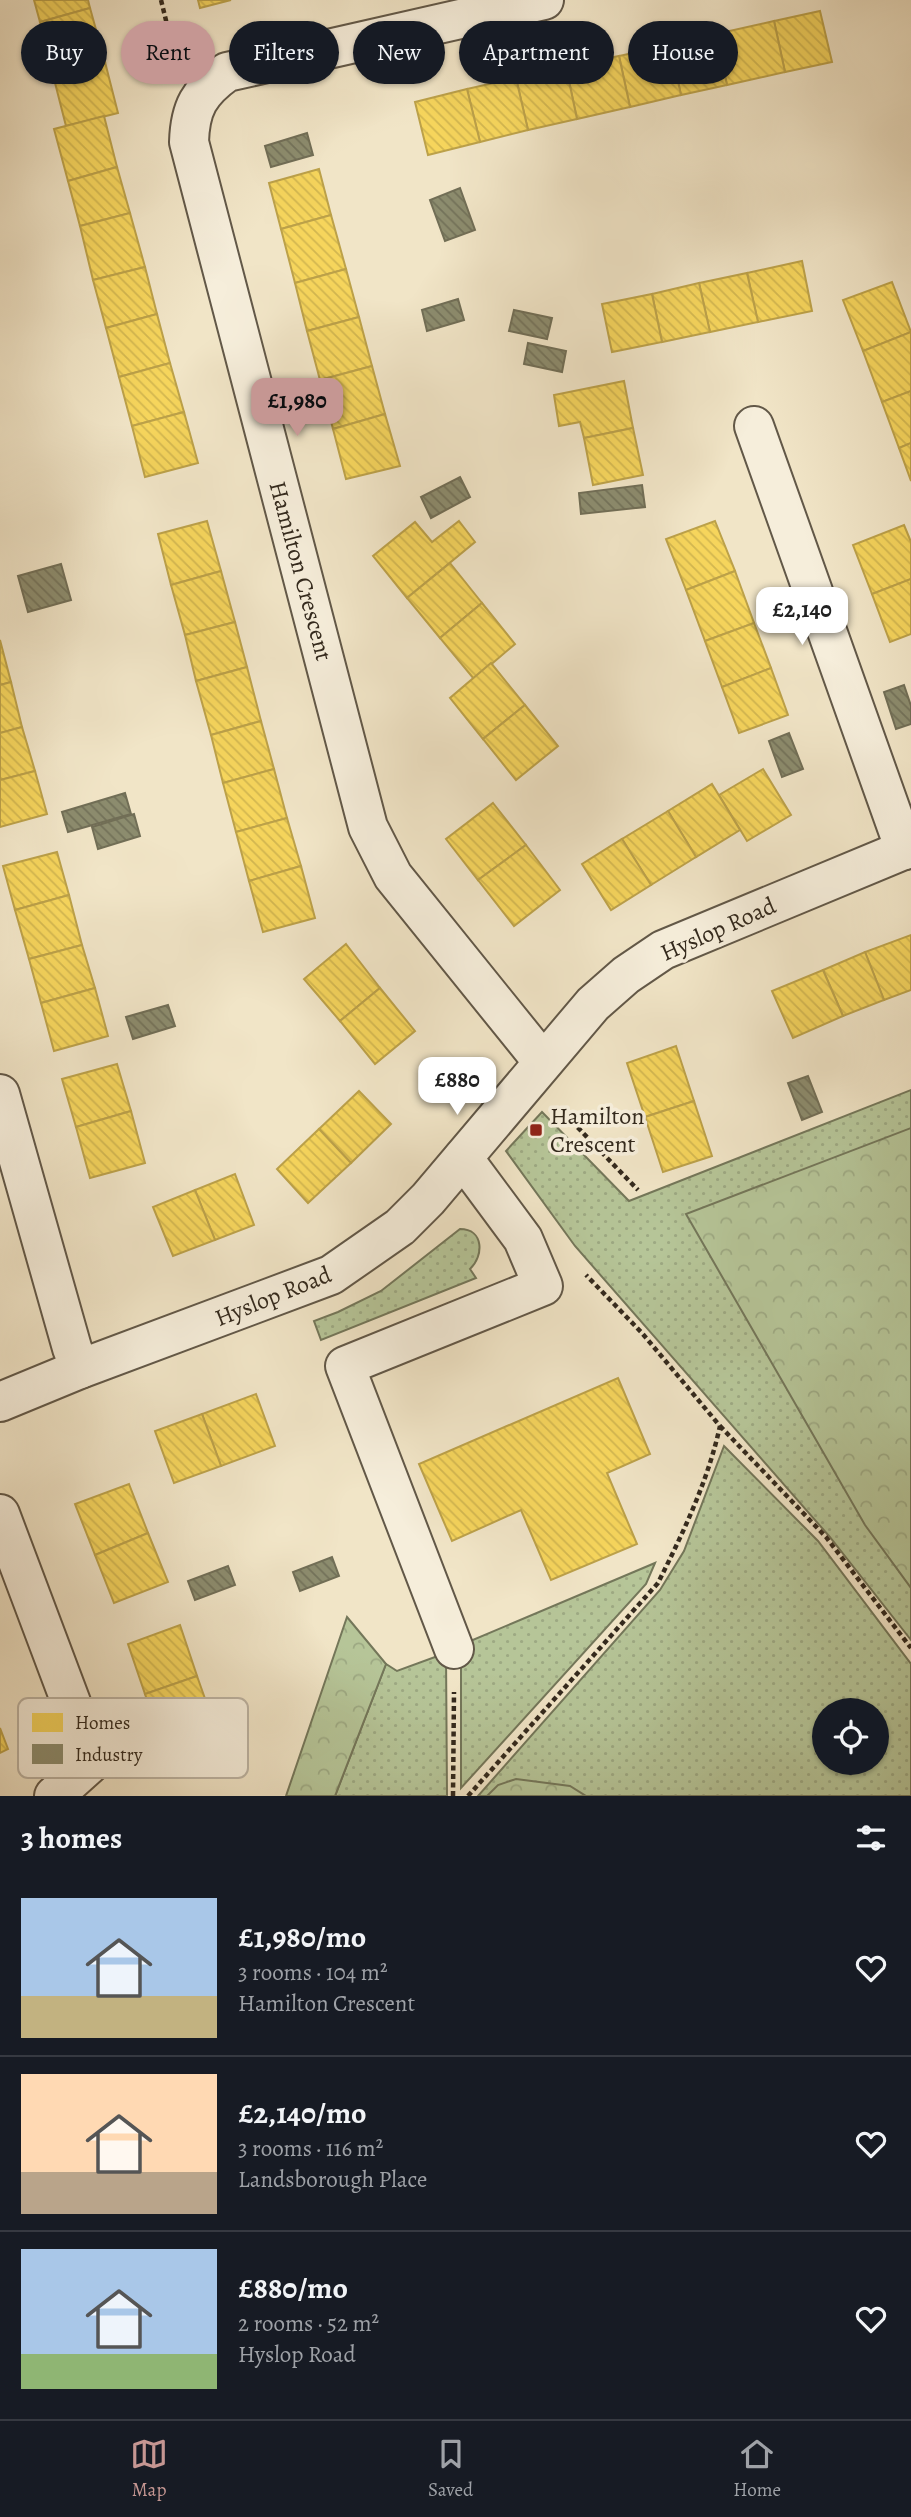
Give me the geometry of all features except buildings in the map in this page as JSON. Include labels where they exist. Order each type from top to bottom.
[{"type":"street","points":[[215,80],[227,72],[544,0]]},
{"type":"street","name":"Hamilton Crescent","points":[[210,84],[198,100],[190,120],[189,142],[368,827],[393,876],[537,1070]]},
{"type":"street","points":[[754,426],[908,848]]},
{"type":"street","name":"Hyslop Road","points":[[0,1402],[80,1369],[331,1275],[400,1227],[428,1199],[593,1004],[626,975],[663,950],[908,848]]},
{"type":"street","points":[[0,1094],[80,1369]]},
{"type":"street","points":[[454,1649],[345,1366],[543,1286],[523,1239],[463,1158]]},
{"type":"street","points":[[0,1514],[69,1698]]},
{"type":"street","points":[[54,1796],[74,1778]]},
{"type":"path","points":[[161,0],[166,21]]},
{"type":"path","points":[[537,1070],[638,1190]]},
{"type":"path","points":[[585,1273],[642,1333],[720,1426],[826,1537],[911,1648]]},
{"type":"path","points":[[468,1796],[658,1583],[678,1544],[715,1451],[720,1426]]},
{"type":"path","points":[[453,1796],[454,1649]]},
{"type":"green space","points":[[911,1090],[911,1640],[829,1536],[575,1246],[506,1151],[542,1112],[629,1201]]},
{"type":"green space","points":[[911,1128],[911,1588],[865,1525],[686,1214]]},
{"type":"green space","points":[[460,1229],[474,1233],[479,1244],[478,1257],[470,1269],[476,1278],[321,1340],[314,1321],[381,1291]]},
{"type":"green space","points":[[724,1446],[818,1541],[911,1664],[911,1796],[478,1796],[660,1590],[684,1551]]},
{"type":"green space","points":[[655,1563],[646,1584],[461,1788],[461,1645]]},
{"type":"green space","points":[[347,1617],[386,1664],[335,1796],[286,1796]]},
{"type":"green space","points":[[446,1653],[447,1796],[335,1796],[386,1664],[397,1671]]},
{"type":"green space","points":[[516,1779],[570,1786],[586,1796],[487,1796],[498,1785]]},
{"type":"place","name":"Hamilton Crescent","points":[[536,1130]]}]
